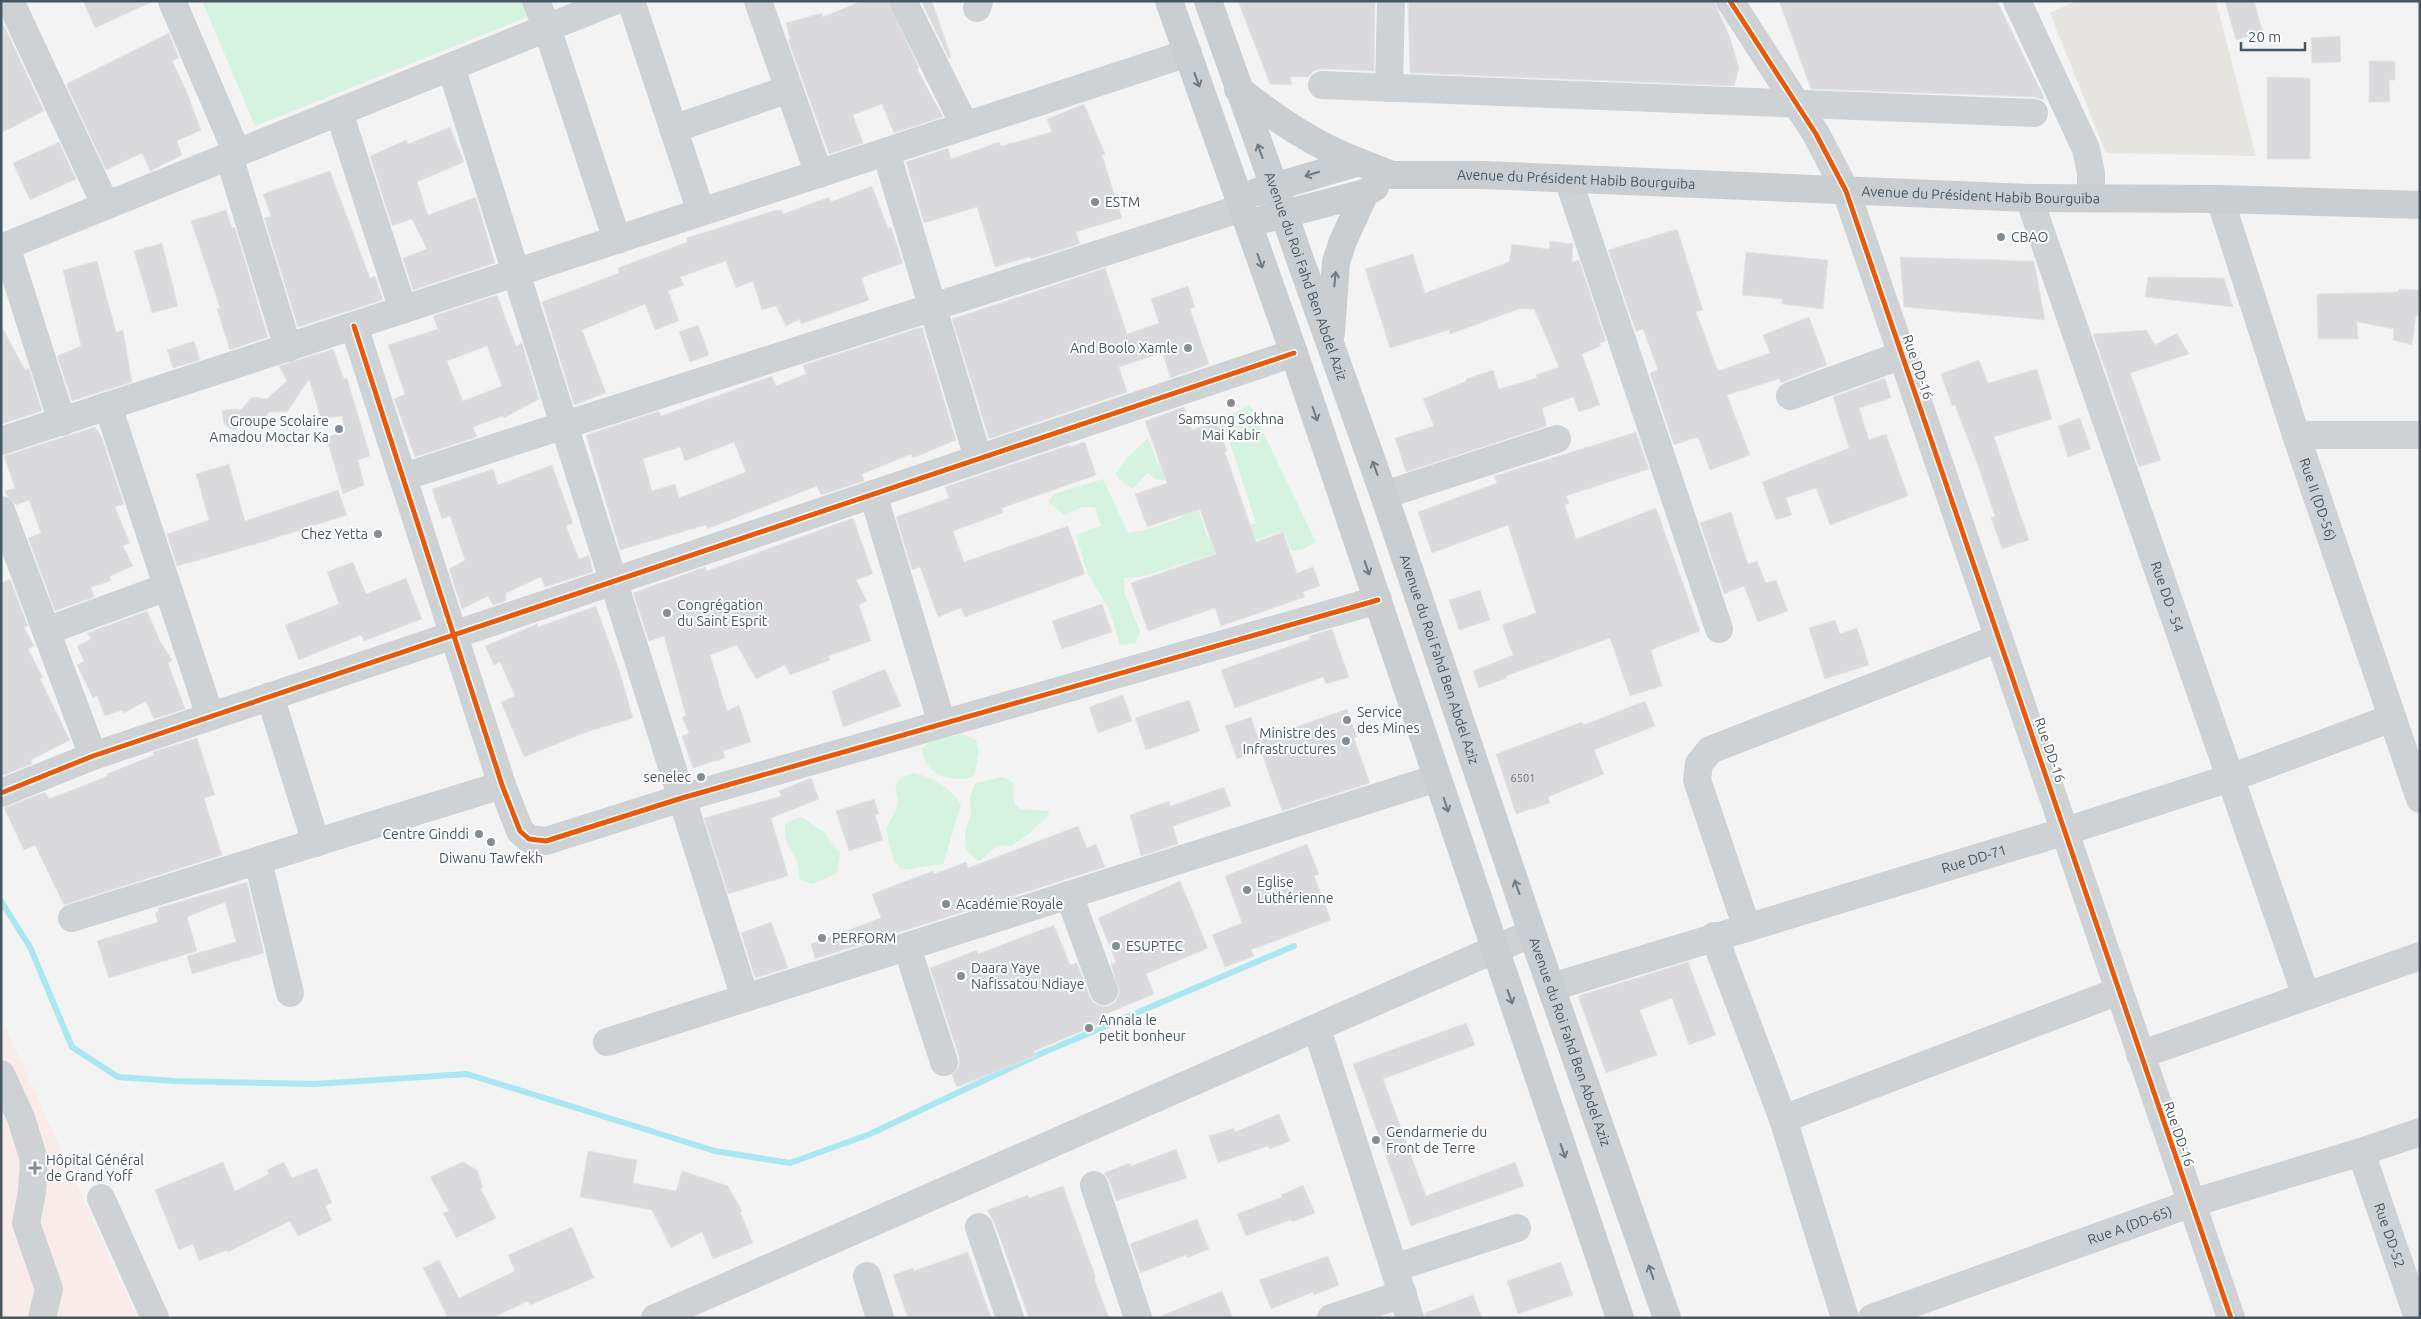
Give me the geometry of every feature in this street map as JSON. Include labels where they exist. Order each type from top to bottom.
[{"type":"main road","points":[[1169,1],[1294,352],[1494,951],[1620,1318]]},
{"type":"main road","name":"Avenue du Roi Fahd Ben Abdel Aziz","points":[[1208,1],[1384,495],[1532,933],[1667,1318]]},
{"type":"main road","points":[[1238,89],[1291,128],[1329,151],[1392,175]]},
{"type":"main road","points":[[1243,210],[1273,187],[1359,162]]},
{"type":"main road","points":[[1243,210],[1283,214],[1365,193],[1392,175]]},
{"type":"main road","name":"Avenue du Président Habib Bourguiba","points":[[1392,175],[1482,175],[2029,198],[2220,199],[2420,205]]},
{"type":"main road","points":[[1330,345],[1336,262],[1343,241],[1365,193]]},
{"type":"street","points":[[10,1],[106,206]]},
{"type":"street","points":[[172,1],[233,155],[288,348]]},
{"type":"street","points":[[536,1],[547,28],[616,240]]},
{"type":"street","points":[[62,422],[4,247],[614,1]]},
{"type":"street","points":[[630,1],[702,212]]},
{"type":"street","points":[[758,1],[819,174]]},
{"type":"street","points":[[903,1],[965,126]]},
{"type":"street","points":[[1389,88],[1391,1]]},
{"type":"street","name":"Rue DD-16","points":[[1730,1],[1816,134],[1846,191],[2231,1318]]},
{"type":"street","points":[[2017,1],[2086,149],[2091,172],[2091,198]]},
{"type":"street","points":[[1,441],[1188,53]]},
{"type":"street","points":[[451,67],[744,998]]},
{"type":"street","points":[[1322,85],[2034,113]]},
{"type":"street","points":[[673,129],[789,89]]},
{"type":"street","points":[[339,112],[403,310]]},
{"type":"street","points":[[886,152],[978,458]]},
{"type":"street","points":[[1568,179],[1720,629]]},
{"type":"street","name":"Rue DD - 54","points":[[2029,198],[2306,996]]},
{"type":"street","name":"Rue II (DD-56)","points":[[2220,199],[2296,434],[2392,718],[2417,782]]},
{"type":"street","points":[[403,476],[1243,210]]},
{"type":"street","points":[[354,326],[502,785],[520,831],[529,839],[546,840],[682,798],[1378,600]]},
{"type":"street","points":[[1,793],[93,756],[210,716],[1294,352]]},
{"type":"street","points":[[1790,396],[1902,354]]},
{"type":"street","points":[[108,406],[210,716]]},
{"type":"street","points":[[2296,434],[2420,435]]},
{"type":"street","points":[[1384,495],[1557,439]]},
{"type":"street","points":[[874,494],[942,724]]},
{"type":"street","points":[[1,510],[93,756]]},
{"type":"street","points":[[46,631],[168,587]]},
{"type":"street","points":[[1746,928],[1697,780],[1699,764],[1710,750],[2000,638]]},
{"type":"street","points":[[270,696],[316,843]]},
{"type":"street","name":"Rue DD-71","points":[[1552,987],[1714,936],[2066,831],[2230,778],[2392,718]]},
{"type":"street","points":[[607,1042],[1437,778]]},
{"type":"street","points":[[72,918],[502,785]]},
{"type":"street","points":[[258,861],[290,993]]},
{"type":"street","points":[[1069,895],[1104,991]]},
{"type":"street","points":[[656,1318],[1532,933]]},
{"type":"street","points":[[1714,936],[1783,1118],[1845,1318]]},
{"type":"street","points":[[907,946],[944,1062]]},
{"type":"street","points":[[2140,1055],[2420,956]]},
{"type":"street","points":[[1783,1118],[2119,991]]},
{"type":"street","points":[[1317,1029],[1407,1306],[1331,1318]]},
{"type":"street","points":[[1,1074],[21,1118],[34,1160],[32,1192],[26,1223],[49,1289],[42,1318]]},
{"type":"street","name":"Rue A (DD-65)","points":[[1872,1318],[2192,1204],[2420,1132]]},
{"type":"street","name":"Rue DD-52","points":[[2361,1152],[2418,1318]]},
{"type":"street","points":[[1094,1185],[1138,1318]]},
{"type":"street","points":[[101,1198],[155,1318]]},
{"type":"street","points":[[979,1227],[1010,1318]]},
{"type":"street","points":[[1394,1268],[1517,1228]]},
{"type":"street","points":[[867,1276],[880,1318]]},
{"type":"shaded area","points":[[2076,1],[2216,1],[2256,156],[2106,153],[2050,13]]},
{"type":"shaded area","name":"Hôpital Général de Grand Yoff","points":[[1,1017],[137,1318],[1,1318]]},
{"type":"green space","points":[[202,1],[521,1],[527,17],[255,126]]},
{"type":"green space","points":[[1250,405],[1316,542],[1304,549],[1292,551],[1283,531],[1161,571],[1138,577],[1124,578],[1125,594],[1140,631],[1136,643],[1120,645],[1109,609],[1088,574],[1076,535],[1101,526],[1095,507],[1082,507],[1065,515],[1048,502],[1054,494],[1103,479],[1128,533],[1146,530],[1181,518],[1168,481],[1156,479],[1148,473],[1133,488],[1126,486],[1115,474],[1127,458],[1148,438],[1158,465],[1183,462],[1207,537],[1256,523],[1222,419]]},
{"type":"green space","points":[[963,734],[976,740],[979,752],[974,776],[954,779],[940,775],[929,767],[924,760],[922,749],[931,741]]},
{"type":"green space","points":[[914,773],[940,784],[951,792],[961,804],[943,864],[902,870],[894,861],[886,829],[897,807],[896,784],[905,776]]},
{"type":"green space","points":[[1002,777],[1013,782],[1014,804],[1021,809],[1049,811],[1048,816],[1029,834],[1011,846],[998,845],[979,861],[966,850],[965,831],[971,814],[970,797],[975,783]]},
{"type":"green space","points":[[801,817],[824,832],[840,853],[837,873],[813,884],[800,880],[797,861],[786,841],[785,823]]},
{"type":"building","points":[[83,1],[154,1],[95,28]]},
{"type":"building","points":[[862,1],[888,1],[919,68],[917,69],[943,117],[894,133],[882,104],[853,115],[863,143],[829,154],[788,40],[790,39],[786,23],[822,13],[823,17]]},
{"type":"building","points":[[921,1],[932,1],[951,57],[949,58]]},
{"type":"building","points":[[1238,1],[1375,1],[1374,71],[1322,69],[1314,71],[1308,77],[1290,77],[1292,85],[1270,84]]},
{"type":"building","points":[[1408,1],[1714,1],[1730,38],[1739,68],[1734,86],[1410,73]]},
{"type":"building","points":[[1779,1],[1997,1],[2044,97],[2043,100],[2035,97],[1811,89]]},
{"type":"building","points":[[2225,1],[2254,1],[2263,32],[2236,40]]},
{"type":"building","points":[[1,19],[44,111],[1,133]]},
{"type":"building","points":[[169,33],[179,58],[172,61],[186,90],[201,130],[177,141],[182,155],[150,171],[142,153],[106,170],[66,84]]},
{"type":"building","points":[[2340,36],[2341,62],[2312,63],[2311,38]]},
{"type":"building","points":[[2369,61],[2395,61],[2395,80],[2389,80],[2390,102],[2369,102]]},
{"type":"building","points":[[2267,77],[2310,78],[2310,159],[2267,159]]},
{"type":"building","points":[[1084,104],[1105,154],[1102,155],[1122,218],[1076,232],[1080,244],[1031,259],[1030,257],[995,267],[977,207],[924,223],[906,162],[948,148],[951,159],[999,142],[1001,146],[1052,132],[1047,119]]},
{"type":"building","points":[[450,127],[464,162],[417,182],[428,215],[476,197],[495,263],[413,290],[403,258],[427,249],[412,219],[392,226],[370,156],[406,140],[408,144]]},
{"type":"building","points":[[59,142],[76,179],[30,200],[13,163]]},
{"type":"building","points":[[330,171],[370,278],[375,276],[383,300],[298,327],[264,218],[271,216],[263,194]]},
{"type":"building","points":[[872,186],[888,228],[891,227],[903,263],[861,278],[869,300],[801,324],[800,319],[786,326],[776,306],[762,310],[753,281],[736,288],[726,261],[680,277],[684,285],[668,291],[679,321],[655,330],[645,304],[582,330],[606,393],[574,405],[542,302],[619,273],[618,268],[687,242],[686,238],[773,211],[781,210],[783,214],[829,197],[831,202]]},
{"type":"building","points":[[226,210],[232,228],[235,227],[268,337],[230,350],[217,309],[220,308],[191,221]]},
{"type":"building","points":[[1677,229],[1703,310],[1696,312],[1718,371],[1770,353],[1763,335],[1809,317],[1827,365],[1781,383],[1779,379],[1727,395],[1750,455],[1710,470],[1698,437],[1674,445],[1650,373],[1658,370],[1643,329],[1636,332],[1608,250]]},
{"type":"building","points":[[1550,241],[1573,244],[1572,262],[1579,260],[1606,341],[1599,343],[1601,346],[1582,354],[1600,405],[1579,412],[1573,397],[1542,408],[1547,426],[1406,472],[1395,438],[1434,426],[1423,399],[1466,381],[1466,379],[1493,370],[1499,389],[1537,378],[1536,375],[1559,367],[1534,309],[1519,309],[1450,334],[1449,330],[1390,348],[1365,269],[1413,254],[1425,293],[1509,262],[1512,244],[1549,249]]},
{"type":"building","points":[[162,243],[178,306],[152,313],[134,251]]},
{"type":"building","points":[[1746,252],[1828,260],[1823,309],[1782,304],[1782,299],[1742,295]]},
{"type":"building","points":[[1900,257],[2034,261],[2045,320],[1904,307]]},
{"type":"building","points":[[97,261],[116,332],[123,330],[132,382],[72,401],[57,356],[81,346],[63,270]]},
{"type":"building","points":[[1105,268],[1127,334],[1159,323],[1151,299],[1188,286],[1195,307],[1190,309],[1209,364],[1171,378],[1162,353],[1119,367],[1127,392],[989,439],[952,319]]},
{"type":"building","points":[[2148,277],[2224,278],[2233,307],[2145,297]]},
{"type":"building","points":[[2399,289],[2420,290],[2420,316],[2416,316],[2412,345],[2393,340],[2394,329],[2357,322],[2358,339],[2318,339],[2317,294],[2398,292]]},
{"type":"building","points":[[497,295],[516,346],[522,343],[539,399],[504,418],[503,416],[473,427],[477,437],[415,457],[394,399],[405,394],[388,345],[438,329],[433,316]],"holes":[[[487,346],[502,386],[463,401],[447,361]]]},
{"type":"building","points":[[1,325],[25,370],[29,368],[42,411],[1,424]]},
{"type":"building","points":[[698,325],[709,355],[690,362],[679,332]]},
{"type":"building","points":[[922,327],[956,440],[913,458],[911,454],[862,474],[864,481],[821,495],[817,486],[707,529],[706,525],[620,550],[586,435],[659,411],[661,416],[772,376],[776,386],[806,374],[803,365]],"holes":[[[734,442],[746,472],[679,498],[675,484],[652,491],[643,459],[680,447],[685,461]]]},
{"type":"building","points":[[2146,330],[2155,345],[2177,333],[2189,354],[2130,373],[2161,460],[2139,467],[2093,334]]},
{"type":"building","points":[[194,341],[200,360],[173,368],[167,350]]},
{"type":"building","points":[[333,349],[344,379],[347,378],[370,456],[358,460],[364,485],[343,494],[326,437],[345,432],[342,416],[321,419],[309,379],[287,412],[269,412],[265,418],[257,421],[247,419],[241,427],[233,430],[224,424],[222,411],[241,410],[252,397],[267,399],[287,381],[279,366]]},
{"type":"building","points":[[1979,360],[1988,383],[2037,369],[2052,419],[1994,437],[2029,540],[2002,549],[1991,518],[1995,516],[1980,471],[1955,405],[1952,406],[1941,374]]},
{"type":"building","points":[[1885,378],[1891,398],[1859,408],[1869,440],[1886,434],[1908,496],[1830,525],[1816,488],[1786,498],[1792,515],[1776,520],[1762,482],[1849,448],[1833,397]]},
{"type":"building","points":[[1184,407],[1192,430],[1217,421],[1227,451],[1225,452],[1256,542],[1283,532],[1297,573],[1313,567],[1320,586],[1303,592],[1305,597],[1221,626],[1215,608],[1148,631],[1131,583],[1216,554],[1200,509],[1147,527],[1135,494],[1167,483],[1145,421]]},
{"type":"building","points":[[2080,418],[2091,449],[2068,457],[2058,426]]},
{"type":"building","points":[[95,427],[102,438],[124,504],[115,507],[130,543],[123,546],[133,566],[110,576],[111,581],[91,587],[94,597],[55,611],[28,538],[41,533],[29,500],[16,505],[7,496],[5,491],[15,488],[4,456]]},
{"type":"building","points":[[1636,432],[1649,469],[1566,496],[1569,503],[1565,505],[1576,539],[1656,508],[1700,631],[1651,650],[1662,686],[1630,696],[1610,638],[1506,676],[1507,678],[1479,688],[1473,671],[1513,655],[1502,625],[1536,613],[1508,525],[1432,553],[1418,512],[1497,483],[1494,476]]},
{"type":"building","points":[[1085,442],[1096,475],[1002,508],[1003,513],[953,531],[964,562],[1068,526],[1085,574],[965,617],[961,608],[938,617],[920,567],[912,570],[896,517],[949,498],[945,487],[1069,445],[1069,447]]},
{"type":"building","points":[[229,464],[245,521],[338,490],[347,515],[256,544],[177,566],[167,534],[209,520],[196,474]]},
{"type":"building","points":[[552,465],[573,523],[566,526],[579,559],[589,555],[593,572],[545,587],[541,577],[506,593],[506,601],[493,605],[488,596],[462,609],[449,569],[465,560],[450,516],[442,519],[432,489],[493,469],[498,485]]},
{"type":"building","points":[[1731,512],[1748,564],[1757,561],[1766,583],[1776,580],[1788,611],[1758,622],[1744,586],[1724,594],[1700,523]]},
{"type":"building","points":[[853,518],[873,574],[856,580],[867,601],[859,605],[871,641],[828,656],[830,660],[790,675],[785,665],[756,679],[737,645],[710,655],[727,711],[739,705],[751,742],[723,751],[725,758],[693,768],[682,736],[689,733],[682,717],[686,716],[664,636],[649,641],[633,593],[705,567],[707,571]]},
{"type":"building","points":[[353,562],[366,594],[406,578],[422,619],[364,641],[361,635],[299,660],[285,625],[339,604],[327,572]]},
{"type":"building","points":[[10,579],[28,626],[24,627],[34,646],[28,649],[43,678],[40,679],[70,740],[31,760],[32,764],[1,776],[1,583]]},
{"type":"building","points":[[1480,590],[1490,620],[1459,630],[1449,600]]},
{"type":"building","points":[[1102,604],[1112,632],[1062,649],[1052,621]]},
{"type":"building","points":[[596,606],[620,673],[633,718],[587,732],[524,757],[501,702],[515,696],[500,662],[494,665],[485,646],[537,624],[538,627]]},
{"type":"building","points":[[147,611],[160,641],[172,660],[168,663],[185,709],[154,719],[146,701],[124,713],[122,710],[105,716],[97,696],[93,698],[77,665],[84,661],[77,646],[91,639],[87,633]]},
{"type":"building","points":[[1835,620],[1840,634],[1857,628],[1869,665],[1825,679],[1809,628]]},
{"type":"building","points":[[1332,629],[1349,677],[1326,684],[1323,677],[1235,708],[1221,670],[1310,639],[1309,636]]},
{"type":"building","points":[[885,669],[901,706],[843,727],[832,691]]},
{"type":"building","points":[[1123,695],[1132,721],[1098,733],[1089,707]]},
{"type":"building","points":[[1189,700],[1200,731],[1146,750],[1135,718]]},
{"type":"building","points":[[1645,701],[1655,726],[1594,750],[1604,774],[1548,797],[1550,803],[1516,814],[1496,754],[1582,722],[1584,725]]},
{"type":"building","points":[[1347,709],[1357,737],[1354,738],[1370,783],[1282,811],[1261,751],[1237,759],[1225,726],[1251,717],[1259,740]]},
{"type":"building","points":[[197,738],[215,795],[204,798],[222,855],[64,905],[35,845],[24,850],[4,808],[45,792],[49,799],[108,776],[107,774],[154,755],[153,752]]},
{"type":"building","points":[[811,778],[819,799],[771,818],[788,876],[728,894],[704,818],[781,796],[779,791]]},
{"type":"building","points":[[1224,787],[1231,806],[1173,826],[1178,844],[1141,856],[1130,815],[1169,801],[1171,806]]},
{"type":"building","points":[[874,799],[879,814],[875,815],[883,840],[849,851],[836,811]]},
{"type":"building","points":[[1078,826],[1087,848],[1096,844],[1105,867],[815,959],[811,944],[881,918],[872,894],[933,871],[934,874],[966,862],[968,868]]},
{"type":"building","points":[[1307,844],[1319,874],[1314,876],[1331,920],[1251,950],[1254,956],[1225,967],[1212,935],[1242,923],[1225,876]]},
{"type":"building","points":[[1180,881],[1208,948],[1146,974],[1154,994],[1099,1017],[1102,1023],[1034,1051],[1036,1056],[957,1087],[952,1075],[959,1066],[959,1057],[930,968],[977,950],[978,954],[1054,925],[1070,965],[1077,963],[1094,1003],[1109,1006],[1116,1001],[1119,993],[1111,964],[1116,962],[1098,918]]},
{"type":"building","points":[[247,882],[264,953],[192,974],[187,956],[236,942],[225,902],[187,917],[197,951],[109,978],[97,941],[158,922],[155,913],[159,911],[158,908]]},
{"type":"building","points":[[771,922],[788,968],[755,978],[741,933]]},
{"type":"building","points":[[1688,962],[1716,1035],[1689,1045],[1672,998],[1640,1010],[1657,1055],[1606,1073],[1578,996]]},
{"type":"building","points":[[1466,1023],[1475,1045],[1383,1079],[1426,1196],[1515,1162],[1524,1186],[1411,1226],[1353,1064]]},
{"type":"building","points":[[1279,1114],[1290,1141],[1270,1149],[1268,1146],[1218,1163],[1209,1136],[1234,1128],[1235,1132]]},
{"type":"building","points":[[1176,1149],[1187,1178],[1116,1201],[1109,1180],[1104,1173],[1130,1163],[1131,1166]]},
{"type":"building","points":[[588,1151],[637,1160],[633,1183],[676,1191],[682,1171],[728,1186],[742,1211],[740,1212],[753,1243],[713,1259],[702,1232],[671,1248],[652,1210],[580,1197]]},
{"type":"building","points":[[223,1162],[235,1191],[269,1174],[267,1170],[284,1162],[292,1178],[317,1168],[332,1203],[325,1206],[332,1220],[298,1236],[290,1221],[228,1252],[227,1250],[199,1261],[193,1244],[179,1250],[155,1190]]},
{"type":"building","points":[[463,1162],[477,1170],[483,1187],[481,1189],[496,1218],[456,1238],[443,1213],[449,1211],[430,1177]]},
{"type":"building","points":[[1303,1185],[1315,1213],[1246,1236],[1237,1214],[1282,1197],[1281,1195]]},
{"type":"building","points":[[1063,1186],[1109,1318],[1029,1318],[994,1222],[987,1210],[1028,1195],[1029,1198]]},
{"type":"building","points":[[1197,1219],[1209,1249],[1187,1258],[1186,1255],[1140,1273],[1130,1244]]},
{"type":"building","points":[[572,1227],[594,1278],[530,1305],[528,1301],[492,1318],[448,1318],[423,1268],[439,1260],[459,1298],[515,1271],[508,1255]]},
{"type":"building","points":[[968,1252],[991,1318],[908,1318],[893,1275],[913,1268],[914,1271]]},
{"type":"building","points":[[1328,1256],[1339,1285],[1314,1295],[1313,1292],[1271,1309],[1259,1280]]},
{"type":"building","points":[[1561,1262],[1573,1295],[1518,1314],[1507,1281]]},
{"type":"building","points":[[1222,1291],[1233,1318],[1161,1318],[1161,1316]]},
{"type":"building","points":[[1473,1295],[1482,1318],[1425,1318],[1425,1313]]},
{"type":"waterway","points":[[1,901],[30,947],[72,1047],[118,1077],[175,1081],[315,1084],[467,1074],[715,1151],[790,1163],[870,1134],[1040,1054],[1294,946]]},
{"type":"cycle path","points":[[1730,1],[1816,134],[1846,191],[2231,1318]]},
{"type":"cycle path","points":[[354,326],[502,785],[520,831],[529,839],[546,841],[682,798],[1378,600]]},
{"type":"cycle path","points":[[1,793],[93,756],[1294,353]]},
{"type":"place","name":"ESTM","points":[[1095,202]]},
{"type":"place","name":"CBAO","points":[[2001,237]]},
{"type":"place","name":"And Boolo Xamle","points":[[1188,348]]},
{"type":"place","name":"Samsung Sokhna Mai Kabir","points":[[1231,403]]},
{"type":"place","name":"Groupe Scolaire Amadou Moctar Ka","points":[[339,429]]},
{"type":"place","name":"Chez Yetta","points":[[378,534]]},
{"type":"place","name":"Congrégation du Saint Esprit","points":[[667,613]]},
{"type":"place","name":"Service des Mines","points":[[1347,720]]},
{"type":"place","name":"Ministre des Infrastructures","points":[[1346,741]]},
{"type":"place","name":"senelec","points":[[701,777]]},
{"type":"place","name":"Centre Ginddi","points":[[479,834]]},
{"type":"place","name":"Diwanu Tawfekh","points":[[491,842]]},
{"type":"place","name":"Eglise Luthérienne","points":[[1247,890]]},
{"type":"place","name":"Académie Royale","points":[[946,904]]},
{"type":"place","name":"PERFORM","points":[[822,938]]},
{"type":"place","name":"ESUPTEC","points":[[1116,946]]},
{"type":"place","name":"Daara Yaye Nafissatou Ndiaye","points":[[961,976]]},
{"type":"place","name":"Annala le petit bonheur","points":[[1089,1028]]},
{"type":"place","name":"Gendarmerie du Front de Terre","points":[[1376,1140]]},
{"type":"place","name":"Hôpital Général de Grand Yoff","points":[[35,1168]]}]
